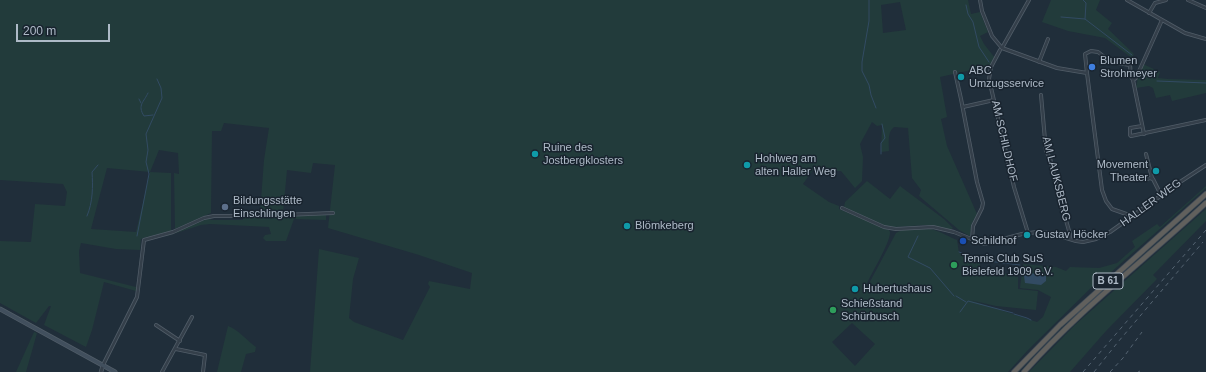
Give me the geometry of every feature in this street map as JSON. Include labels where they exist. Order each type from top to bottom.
[{"type":"highway","name":"B 61","points":[[1014,372],[1071,314],[1206,194]]},
{"type":"highway","name":"B 61","points":[[1024,372],[1063,331],[1094,302],[1206,204]]},
{"type":"main road","points":[[0,309],[115,372]]},
{"type":"street","points":[[980,0],[982,12],[992,36],[1001,49],[1061,69],[1087,74]]},
{"type":"street","name":"AM SCHILDHOF","points":[[1028,233],[1014,187],[989,75],[991,67],[1029,0]]},
{"type":"street","points":[[1127,0],[1189,34],[1206,39]]},
{"type":"street","points":[[1149,13],[1155,3],[1166,0]]},
{"type":"street","points":[[1188,0],[1206,8]]},
{"type":"street","points":[[1133,80],[1136,78],[1162,20]]},
{"type":"street","points":[[1039,62],[1048,39]]},
{"type":"street","points":[[1132,216],[1112,209],[1106,201],[1102,190],[1085,54],[1091,51],[1100,53],[1111,62],[1129,64],[1144,134]]},
{"type":"street","points":[[955,72],[963,107],[976,182],[983,203],[973,226],[972,240]]},
{"type":"street","name":"AM LAUKSBERG","points":[[1040,94],[1046,151],[1050,158],[1070,239]]},
{"type":"street","points":[[963,107],[994,100]]},
{"type":"street","points":[[1142,126],[1130,128],[1129,134],[1131,136],[1144,134],[1206,120]]},
{"type":"street","points":[[1146,154],[1152,178],[1161,195]]},
{"type":"street","name":"HALLER WEG","points":[[842,208],[884,227],[896,229],[933,227],[954,232],[985,244],[1028,233],[1050,233],[1083,242],[1096,239],[1110,232],[1190,174],[1206,165]]},
{"type":"street","points":[[1147,179],[1152,178]]},
{"type":"street","points":[[101,372],[103,365],[137,297],[144,240],[173,232],[196,221],[214,216],[333,213]]},
{"type":"street","points":[[162,372],[192,318]]},
{"type":"street","points":[[156,324],[180,341]]},
{"type":"street","points":[[176,349],[204,355],[203,372]]},
{"type":"green space","points":[[0,0],[968,0],[971,14],[980,12],[988,32],[980,36],[984,44],[995,58],[990,68],[985,67],[940,77],[947,117],[941,119],[947,146],[977,214],[972,223],[970,236],[959,230],[919,196],[921,190],[912,178],[908,128],[894,127],[889,135],[889,151],[881,152],[882,125],[877,126],[872,122],[860,144],[863,157],[862,181],[855,188],[841,171],[836,171],[836,178],[815,167],[803,184],[829,202],[839,206],[839,209],[889,230],[890,232],[887,243],[864,290],[865,291],[896,233],[910,228],[930,229],[957,240],[959,253],[980,261],[980,270],[999,272],[1018,277],[1018,289],[1038,291],[1036,310],[996,306],[970,300],[1037,322],[1043,317],[1051,297],[1038,290],[1020,288],[1023,264],[1056,267],[1066,271],[1070,267],[1099,268],[1117,263],[1135,247],[1132,241],[1157,224],[1160,227],[1206,186],[1206,188],[1109,274],[1105,274],[1028,350],[1008,372],[310,372],[319,249],[359,258],[353,279],[349,318],[354,322],[403,340],[430,287],[428,284],[429,281],[470,289],[472,273],[419,255],[328,228],[335,165],[313,163],[311,173],[287,170],[283,213],[260,213],[264,160],[269,128],[224,123],[221,131],[212,131],[211,213],[175,229],[174,173],[179,174],[178,153],[159,150],[150,172],[171,173],[171,231],[141,239],[140,250],[116,249],[81,243],[79,251],[80,273],[136,287],[136,291],[104,282],[92,330],[86,347],[44,325],[51,306],[49,306],[36,323],[0,303],[0,241],[31,242],[35,204],[65,206],[67,192],[63,184],[0,180]],"holes":[[[900,2],[906,30],[883,33],[881,5]],[[107,168],[150,172],[136,232],[91,229]],[[852,323],[875,344],[855,366],[832,342]]]},
{"type":"green space","points":[[1051,0],[1100,0],[1096,10],[1112,23],[1108,29],[1134,54],[1132,58],[1105,38],[1068,31],[1042,22]]},
{"type":"green space","points":[[1143,64],[1160,72],[1158,78],[1206,80],[1206,93],[1172,101],[1170,95],[1156,98],[1153,88],[1149,86],[1136,88]]},
{"type":"green space","points":[[867,181],[890,199],[900,186],[944,219],[953,228],[950,230],[925,225],[895,227],[885,226],[844,207],[845,202]]},
{"type":"green space","points":[[1206,209],[1206,221],[1153,275],[1157,279],[1106,331],[1070,372],[1029,372],[1075,325]]},
{"type":"green space","points":[[326,215],[326,220],[294,219],[286,241],[266,241],[263,238],[265,235],[271,234],[269,227],[210,224],[201,225],[164,237],[209,218],[211,220],[243,220],[243,217]]},
{"type":"green space","points":[[228,326],[256,347],[255,352],[246,354],[241,372],[217,372]]},
{"type":"green space","points":[[34,332],[37,333],[26,372],[16,372]]},
{"type":"water","points":[[1025,273],[1046,276],[1046,281],[1041,285],[1025,283]]},
{"type":"waterway","points":[[869,0],[869,21],[862,62],[862,71],[869,85],[876,108]]},
{"type":"waterway","points":[[1083,0],[1086,3],[1085,19]]},
{"type":"waterway","points":[[966,5],[968,14],[973,22],[979,47],[989,62]]},
{"type":"waterway","points":[[1061,17],[1085,19],[1132,55]]},
{"type":"waterway","points":[[137,236],[149,174],[146,162],[148,150],[146,134],[162,98],[161,88],[157,79]]},
{"type":"waterway","points":[[1157,81],[1206,83]]},
{"type":"waterway","points":[[148,93],[141,106],[141,109],[144,116],[153,115]]},
{"type":"waterway","points":[[139,99],[141,103]]},
{"type":"waterway","points":[[881,154],[881,143],[885,138],[882,124]]},
{"type":"waterway","points":[[87,216],[92,194],[92,172],[98,165]]},
{"type":"waterway","points":[[918,236],[908,257],[930,268],[954,296]]},
{"type":"waterway","points":[[959,252],[977,259]]},
{"type":"waterway","points":[[980,260],[1020,265]]},
{"type":"waterway","points":[[1023,270],[1024,275]]},
{"type":"waterway","points":[[956,296],[966,302]]},
{"type":"waterway","points":[[960,312],[968,301],[1013,313]]},
{"type":"waterway","points":[[1014,314],[1031,320]]},
{"type":"railway","points":[[1083,372],[1206,230]]},
{"type":"railway","points":[[1094,372],[1203,242]]},
{"type":"railway","points":[[1110,372],[1123,358],[1142,332]]},
{"type":"place","name":"Blumen Strohmeyer","points":[[1092,67]]},
{"type":"place","name":"ABC Umzugsservice","points":[[961,77]]},
{"type":"place","name":"Ruine des Jostbergklosters","points":[[535,154]]},
{"type":"place","name":"Hohlweg am alten Haller Weg","points":[[747,165]]},
{"type":"place","name":"Movement Theater","points":[[1156,171]]},
{"type":"place","name":"Bildungsstätte Einschlingen","points":[[225,207]]},
{"type":"place","name":"Blömkeberg","points":[[627,226]]},
{"type":"place","name":"Gustav Höcker","points":[[1027,235]]},
{"type":"place","name":"Schildhof","points":[[963,241]]},
{"type":"place","name":"Tennis Club SuS Bielefeld 1909 e.V.","points":[[954,265]]},
{"type":"place","name":"Hubertushaus","points":[[855,289]]},
{"type":"place","name":"Schießstand Schürbusch","points":[[833,310]]}]
